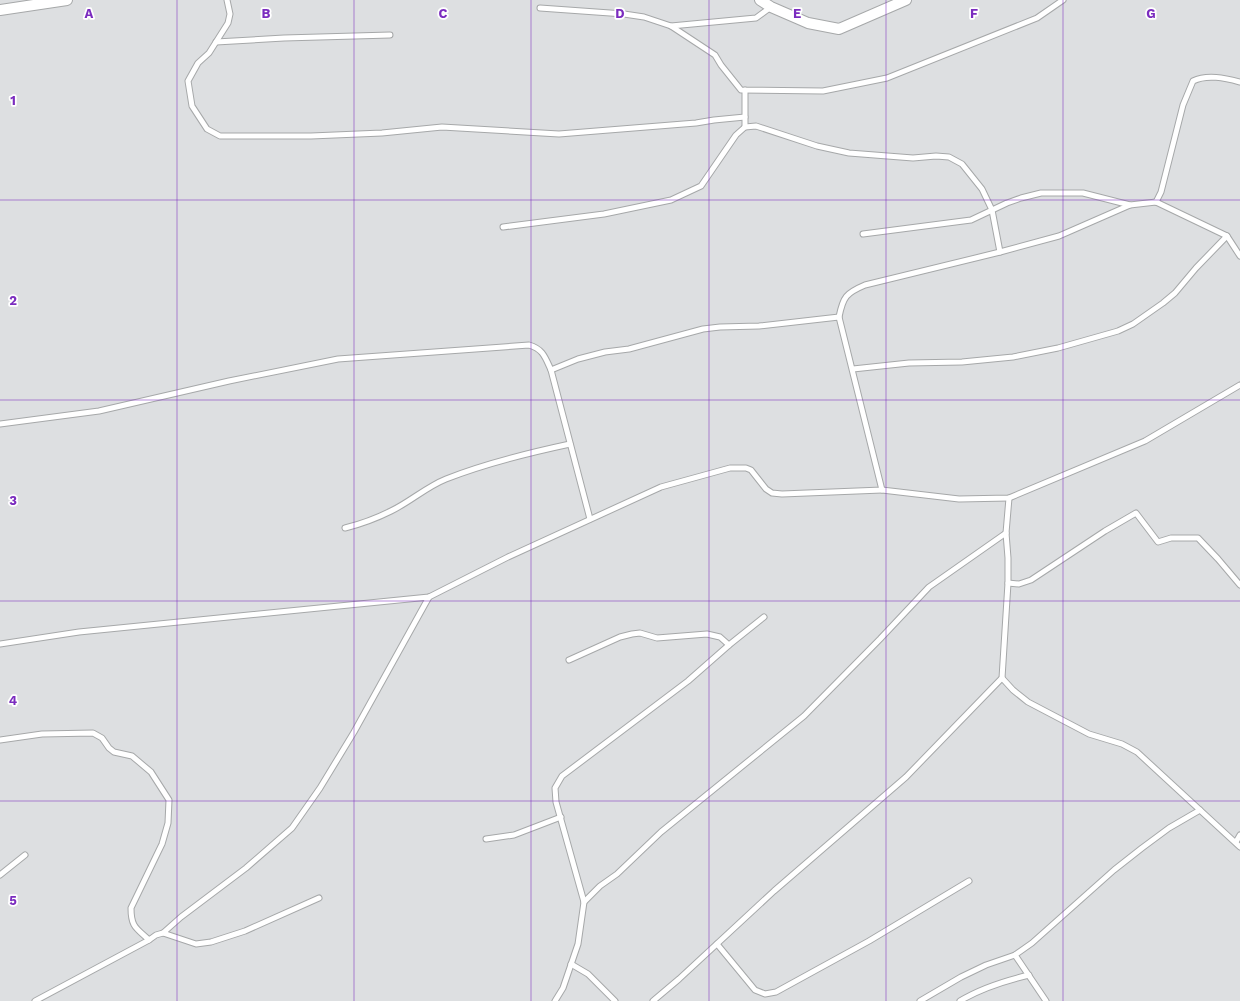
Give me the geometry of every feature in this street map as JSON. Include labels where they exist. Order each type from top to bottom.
[{"type":"street","points":[[0,10],[28,3],[67,0]]},
{"type":"street","points":[[760,0],[771,7],[808,23],[839,29],[906,0]]},
{"type":"lane","points":[[227,0],[230,14],[228,23],[209,52],[198,63],[188,81],[192,106],[208,129],[220,136],[374,134],[442,127],[559,134],[696,123],[745,117]]},
{"type":"lane","points":[[540,8],[624,14],[644,17],[671,26],[715,55],[741,90],[823,91],[887,78],[1036,18],[1063,0]]},
{"type":"lane","points":[[671,26],[756,18],[771,7]]},
{"type":"lane","points":[[216,42],[284,38],[390,36]]},
{"type":"lane","points":[[1156,202],[1161,192],[1183,105],[1193,81],[1200,78],[1211,77],[1240,82]]},
{"type":"lane","points":[[745,90],[745,127]]},
{"type":"lane","points":[[504,227],[604,214],[671,200],[702,186],[736,135],[745,127],[756,126],[817,146],[849,153],[906,157],[949,157],[962,164],[982,188],[992,210],[1000,252]]},
{"type":"lane","points":[[863,234],[971,220],[1021,198],[1041,193],[1083,193],[1130,205]]},
{"type":"lane","points":[[882,490],[840,317],[842,303],[846,296],[853,290],[865,285],[1059,236],[1130,205],[1156,202],[1227,236],[1240,256]]},
{"type":"lane","points":[[853,369],[909,363],[962,362],[1012,357],[1058,348],[1118,332],[1133,324],[1163,303],[1227,236]]},
{"type":"lane","points":[[551,370],[578,359],[604,352],[630,350],[703,329],[759,326],[840,317]]},
{"type":"lane","points":[[0,424],[99,411],[228,381],[338,359],[529,345],[536,347],[542,352],[551,370],[590,519]]},
{"type":"lane","points":[[0,644],[79,632],[429,597],[508,557],[661,487],[730,468],[746,468],[751,470],[766,489],[772,493],[782,494],[882,490],[959,499],[1009,498],[1145,441],[1240,385]]},
{"type":"lane","points":[[345,528],[356,526],[392,511],[424,490],[446,479],[511,457],[570,444]]},
{"type":"lane","points":[[653,1001],[679,979],[774,890],[906,778],[1002,678],[1008,583],[1006,533],[1009,498]]},
{"type":"lane","points":[[1008,583],[1019,584],[1031,580],[1105,531],[1136,513],[1158,542],[1172,538],[1198,538],[1240,585]]},
{"type":"lane","points":[[584,902],[600,886],[617,874],[661,832],[804,716],[880,640],[929,587],[1006,533]]},
{"type":"lane","points":[[35,1001],[156,935],[163,933],[181,917],[246,868],[292,828],[320,788],[354,732],[429,597]]},
{"type":"lane","points":[[555,1001],[563,988],[578,944],[584,902],[556,802],[555,788],[562,776],[688,681],[764,617]]},
{"type":"lane","points":[[569,660],[620,637],[640,633],[657,638],[707,634],[720,638],[729,645]]},
{"type":"lane","points":[[1002,678],[1013,690],[1033,705],[1089,734],[1122,744],[1137,752],[1238,844],[1240,835]]},
{"type":"lane","points":[[0,740],[42,734],[93,733],[102,738],[108,748],[114,752],[132,756],[151,772],[169,800],[168,823],[162,844],[131,908],[131,919],[135,927],[149,940]]},
{"type":"lane","points":[[920,1001],[961,977],[986,965],[1015,955],[1032,942],[1114,870],[1142,848],[1169,828],[1200,810]]},
{"type":"lane","points":[[486,839],[514,835],[561,817]]},
{"type":"lane","points":[[0,875],[25,855]]},
{"type":"lane","points":[[716,944],[755,990],[764,994],[776,992],[869,941],[969,881]]},
{"type":"lane","points":[[163,933],[196,944],[211,942],[245,931],[319,898]]},
{"type":"lane","points":[[1015,955],[1046,1001]]},
{"type":"lane","points":[[571,964],[588,974],[615,1001]]},
{"type":"lane","points":[[960,1001],[1003,981],[1029,975]]}]
